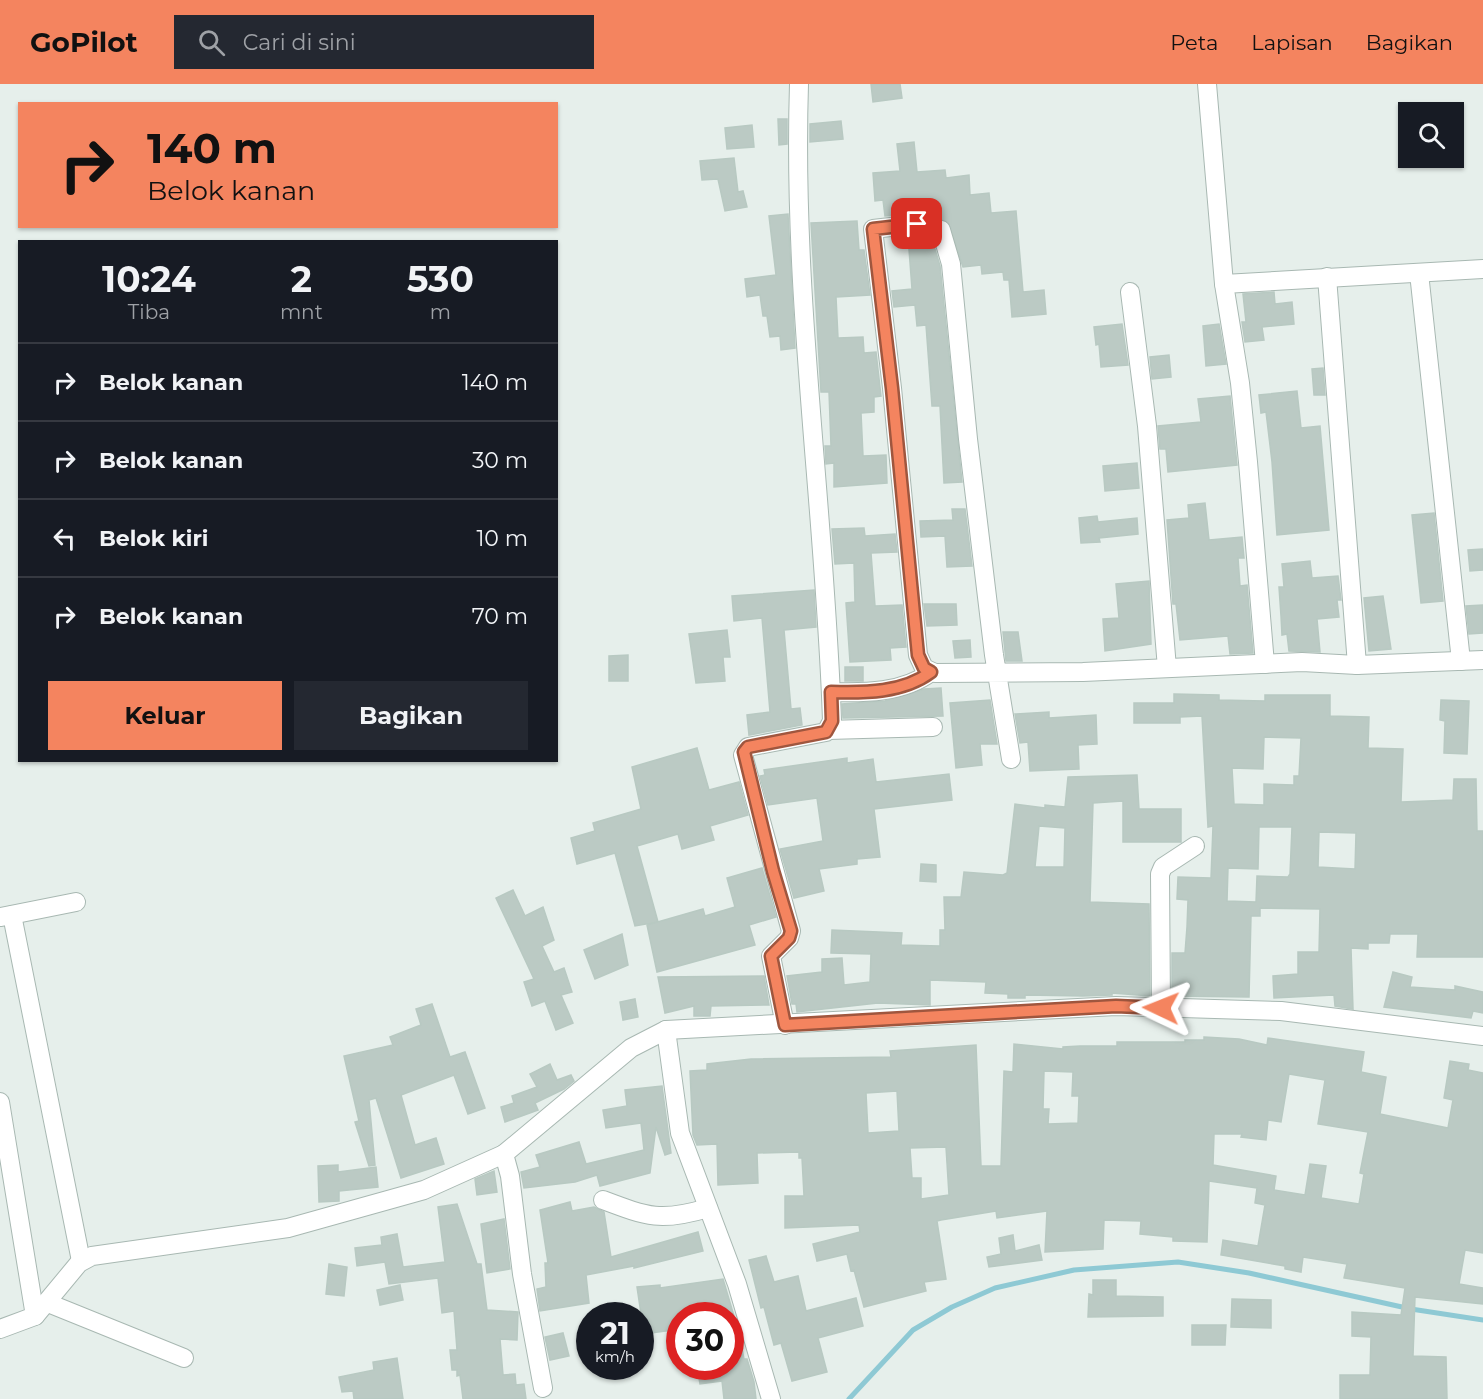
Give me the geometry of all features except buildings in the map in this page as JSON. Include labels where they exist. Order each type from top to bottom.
[{"type":"street","points":[[799,84],[799,229],[804,349],[831,692],[832,721],[828,729]]},
{"type":"street","points":[[1207,84],[1224,284],[1240,383],[1265,664]]},
{"type":"street","points":[[1011,759],[997,673],[968,439],[951,264],[941,230],[917,224],[873,229],[892,388],[918,655],[924,668],[931,672],[997,673],[1302,662],[1357,664],[1483,660]]},
{"type":"street","points":[[1224,284],[1483,269]]},
{"type":"street","points":[[1419,273],[1461,661]]},
{"type":"street","points":[[1327,277],[1357,664]]},
{"type":"street","points":[[1130,292],[1148,437],[1167,668]]},
{"type":"street","points":[[831,692],[861,693],[905,686],[931,672]]},
{"type":"street","points":[[785,1025],[771,956],[789,938],[791,931],[743,755],[748,747],[828,729],[933,727]]},
{"type":"street","points":[[1161,1008],[1160,874],[1163,867],[1195,846]]},
{"type":"street","points":[[76,902],[6,916],[81,1261]]},
{"type":"street","points":[[1,1326],[35,1316],[81,1261],[98,1255],[288,1227],[424,1190],[504,1154],[630,1048],[666,1030],[1116,1006],[1325,1015],[1483,1036]]},
{"type":"street","points":[[666,1030],[680,1133],[737,1284],[771,1399]]},
{"type":"street","points":[[0,1102],[35,1316]]},
{"type":"street","points":[[504,1154],[510,1176],[522,1274],[543,1388]]},
{"type":"street","points":[[603,1200],[652,1217],[681,1216],[708,1208]]},
{"type":"street","points":[[48,1303],[184,1358]]},
{"type":"waterway","points":[[849,1399],[913,1330],[952,1307],[995,1288],[1074,1270],[1178,1262],[1249,1273],[1411,1309],[1483,1320]]},
{"type":"route","points":[[917,224],[873,229],[905,504],[918,655],[924,668],[931,672],[921,680],[905,686],[861,693],[831,692],[832,721],[826,732],[748,747],[744,752],[773,871],[791,931],[789,938],[771,956],[785,1025],[1116,1006],[1161,1008]]}]
